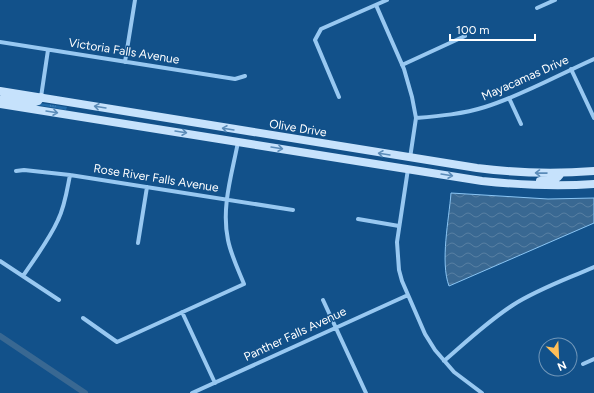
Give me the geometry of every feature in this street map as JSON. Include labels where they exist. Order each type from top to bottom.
[{"type":"main road","name":"Olive Drive","points":[[0,91],[456,165],[503,171],[561,173],[594,171]]},
{"type":"main road","points":[[0,100],[34,102],[38,101],[41,97]]},
{"type":"main road","name":"Olive Drive","points":[[0,104],[482,181],[557,186],[594,184]]},
{"type":"main road","points":[[238,142],[243,138],[288,138]]},
{"type":"main road","points":[[360,161],[402,162],[410,158]]},
{"type":"main road","points":[[408,169],[413,165],[456,165]]},
{"type":"main road","points":[[512,184],[556,179],[559,178],[561,173]]},
{"type":"street","points":[[125,62],[135,0]]},
{"type":"street","points":[[339,97],[315,40],[321,29],[387,0]]},
{"type":"street","points":[[537,8],[555,0]]},
{"type":"street","points":[[376,5],[402,65],[412,97],[416,118],[410,158]]},
{"type":"street","points":[[402,65],[465,36]]},
{"type":"street","name":"Victoria Falls Avenue","points":[[0,42],[235,78],[245,76]]},
{"type":"street","points":[[41,97],[48,50]]},
{"type":"street","name":"Mayacamas Drive","points":[[416,118],[457,114],[485,107],[509,98],[594,59]]},
{"type":"street","points":[[571,69],[594,118]]},
{"type":"street","points":[[509,98],[520,124]]},
{"type":"street","points":[[83,318],[117,342],[244,284],[228,240],[226,220],[226,200],[238,142]]},
{"type":"street","points":[[408,169],[398,226],[398,270],[425,334],[435,350],[454,372],[482,393]]},
{"type":"street","name":"Rose River Falls Avenue","points":[[16,171],[24,170],[70,175],[293,210]]},
{"type":"street","points":[[23,276],[52,232],[58,220],[66,196],[70,175]]},
{"type":"street","points":[[138,243],[147,187]]},
{"type":"street","points":[[358,219],[398,226]]},
{"type":"street","points":[[0,261],[59,300]]},
{"type":"street","points":[[444,361],[513,304],[594,267]]},
{"type":"street","name":"Panther Falls Avenue","points":[[192,393],[408,295]]},
{"type":"street","points":[[323,300],[366,393]]},
{"type":"street","points":[[182,312],[214,383]]},
{"type":"street","points":[[583,364],[594,359]]},
{"type":"green space","points":[[39,103],[67,107],[66,110],[38,105]]},
{"type":"water","points":[[451,193],[548,199],[594,198],[594,223],[449,286],[446,276],[445,253]]},
{"type":"waterway","points":[[0,336],[85,393]]}]
